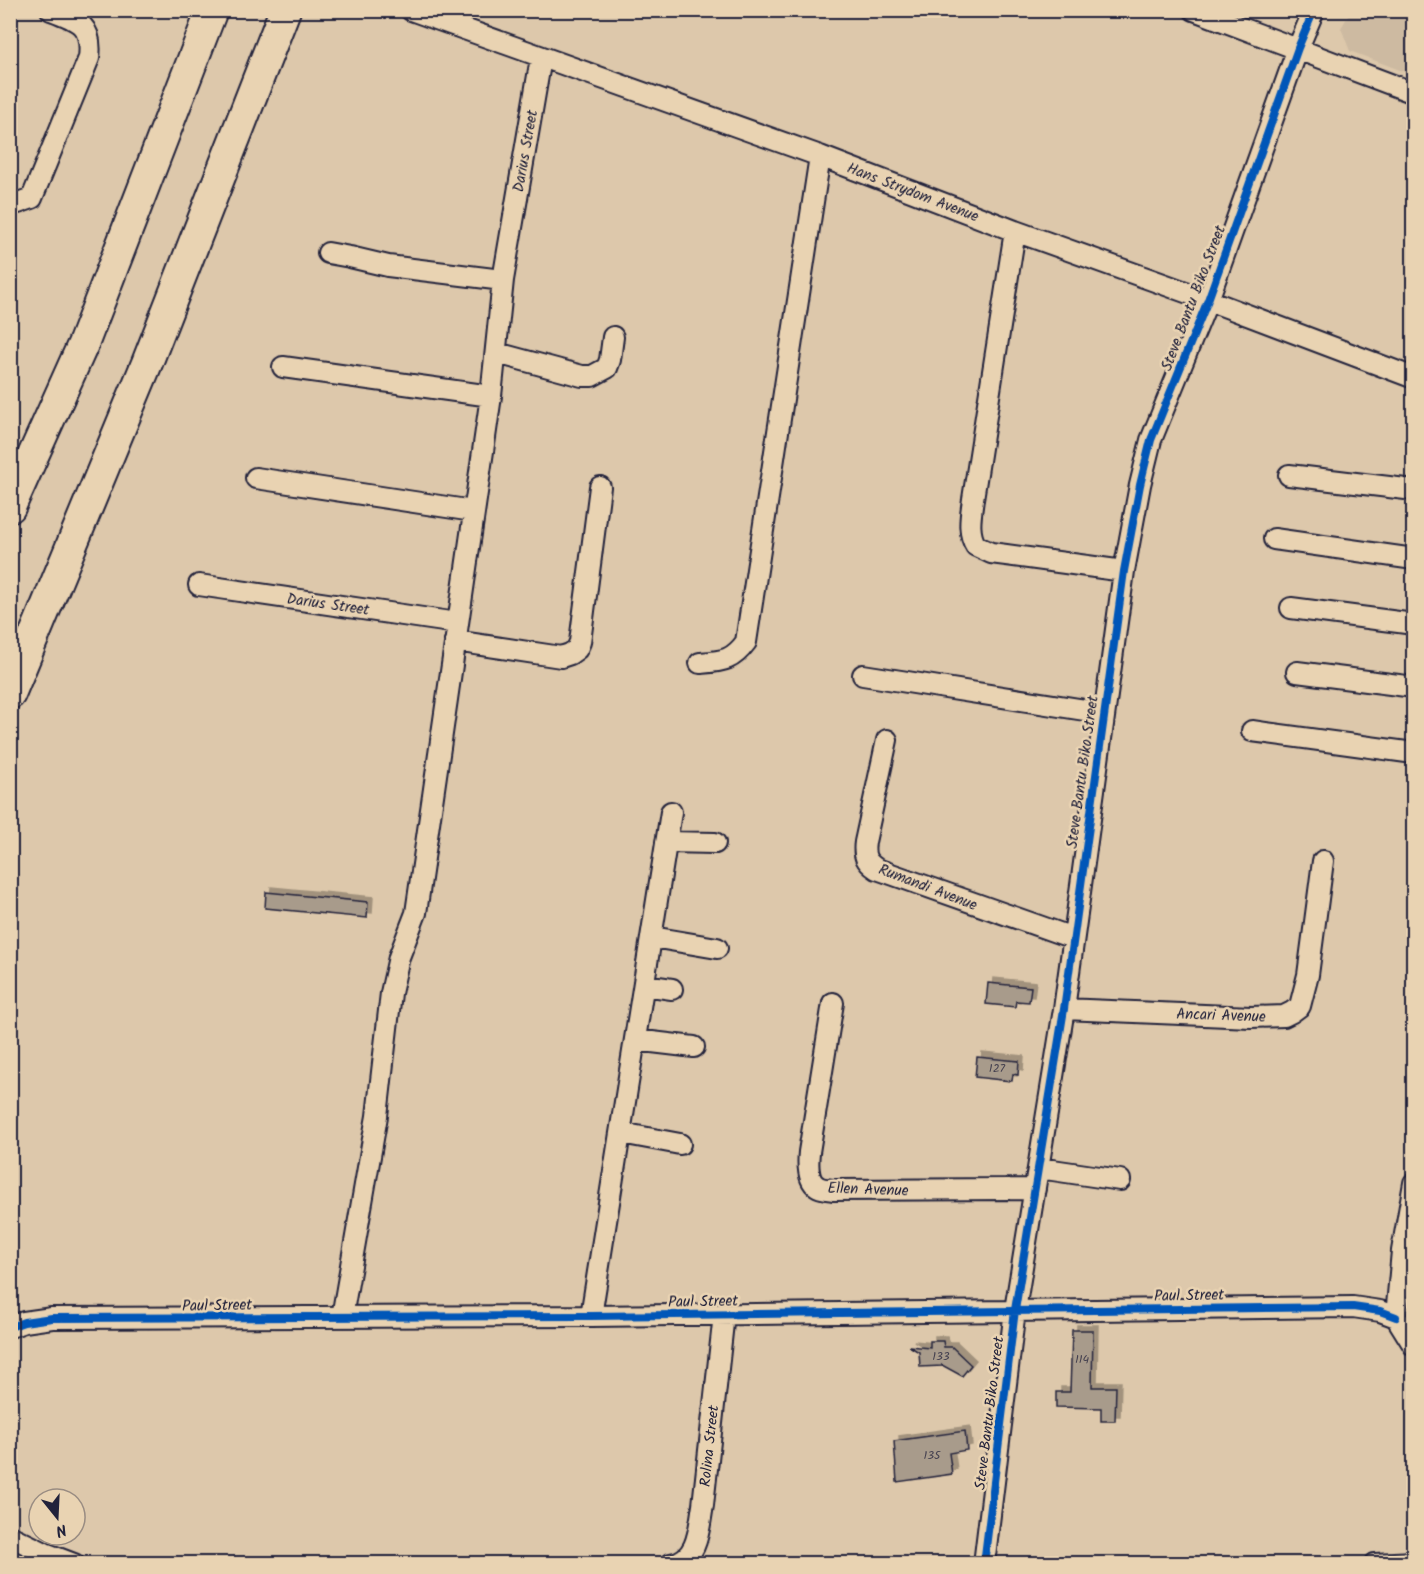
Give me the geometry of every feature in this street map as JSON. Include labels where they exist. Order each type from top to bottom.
[{"type":"highway","points":[[10,507],[84,342],[212,10]]},
{"type":"highway","points":[[10,694],[147,363],[285,10]]},
{"type":"street","points":[[10,202],[18,203],[32,198],[89,58],[89,34],[83,25],[51,10]]},
{"type":"street","name":"Hans Strydom Avenue","points":[[411,10],[820,156],[1413,378]]},
{"type":"street","points":[[1194,10],[1413,93]]},
{"type":"street","name":"Steve Bantu Biko Street","points":[[984,1563],[1015,1310],[1064,1009],[1124,571],[1140,486],[1151,440],[1208,300],[1298,48],[1314,10]]},
{"type":"street","name":"Darius Street","points":[[199,585],[456,632],[497,353],[503,280],[541,58]]},
{"type":"street","points":[[699,663],[726,661],[739,652],[746,642],[820,156]]},
{"type":"street","points":[[1016,231],[973,499],[971,537],[976,546],[991,553],[1124,571]]},
{"type":"street","points":[[328,254],[388,266],[503,280]]},
{"type":"street","points":[[497,353],[582,376],[592,376],[607,368],[613,338]]},
{"type":"street","points":[[283,367],[491,396]]},
{"type":"street","points":[[1289,476],[1413,490]]},
{"type":"street","points":[[256,478],[473,511]]},
{"type":"street","points":[[342,1317],[376,1116],[391,993],[399,957],[416,913],[456,632],[561,657],[576,650],[584,624],[600,487]]},
{"type":"street","points":[[1274,539],[1413,559]]},
{"type":"street","points":[[1291,608],[1413,624]]},
{"type":"street","points":[[1297,672],[1413,687]]},
{"type":"street","points":[[863,675],[1104,713]]},
{"type":"street","points":[[1252,732],[1413,753]]},
{"type":"street","name":"Rumandi Avenue","points":[[887,740],[864,842],[866,859],[870,864],[877,869],[1073,938]]},
{"type":"street","points":[[591,1316],[671,812]]},
{"type":"street","points":[[666,842],[715,843]]},
{"type":"street","name":"Ancari Avenue","points":[[1064,1009],[1251,1017],[1284,1016],[1292,1012],[1300,1006],[1308,975],[1323,861]]},
{"type":"street","points":[[652,937],[717,948]]},
{"type":"street","points":[[644,984],[672,989]]},
{"type":"street","name":"Ellen Avenue","points":[[833,1003],[809,1152],[808,1166],[812,1181],[817,1186],[832,1190],[1035,1189]]},
{"type":"street","points":[[635,1040],[694,1047]]},
{"type":"street","points":[[621,1133],[680,1144]]},
{"type":"street","points":[[1039,1168],[1120,1180]]},
{"type":"street","points":[[1413,1183],[1411,1216],[1402,1251],[1396,1317],[1413,1346]]},
{"type":"street","name":"Paul Street","points":[[10,1327],[24,1322],[52,1318],[591,1316],[1353,1307],[1380,1311],[1396,1317]]},
{"type":"street","name":"Rolina Street","points":[[671,1563],[678,1563],[689,1556],[695,1547],[703,1505],[724,1314]]},
{"type":"street","points":[[10,1536],[45,1553],[74,1563]]},
{"type":"street","points":[[1374,1563],[1413,1562]]},
{"type":"shaded area","points":[[1351,11],[1413,11],[1413,75],[1350,51],[1341,28]]},
{"type":"building","points":[[266,892],[368,902],[367,918],[265,908]]},
{"type":"building","points":[[988,983],[1031,987],[1029,1002],[1016,1001],[1015,1007],[986,1004]]},
{"type":"building","points":[[977,1057],[1019,1061],[1018,1075],[1013,1074],[1012,1081],[975,1077]]},
{"type":"building","points":[[1072,1330],[1093,1330],[1092,1387],[1116,1387],[1115,1421],[1101,1421],[1101,1408],[1056,1407],[1056,1392],[1070,1392]]},
{"type":"building","points":[[930,1341],[943,1341],[944,1347],[952,1347],[971,1365],[962,1376],[942,1365],[920,1367],[919,1352],[909,1346],[930,1348]]},
{"type":"building","points":[[965,1431],[967,1450],[949,1453],[952,1474],[897,1482],[894,1441]]},
{"type":"cycle path","points":[[984,1564],[1015,1310],[1064,1009],[1124,571],[1140,485],[1151,440],[1208,300],[1298,48],[1314,10]]},
{"type":"cycle path","points":[[10,1327],[24,1322],[52,1318],[591,1316],[1353,1307],[1380,1311],[1396,1317]]}]
